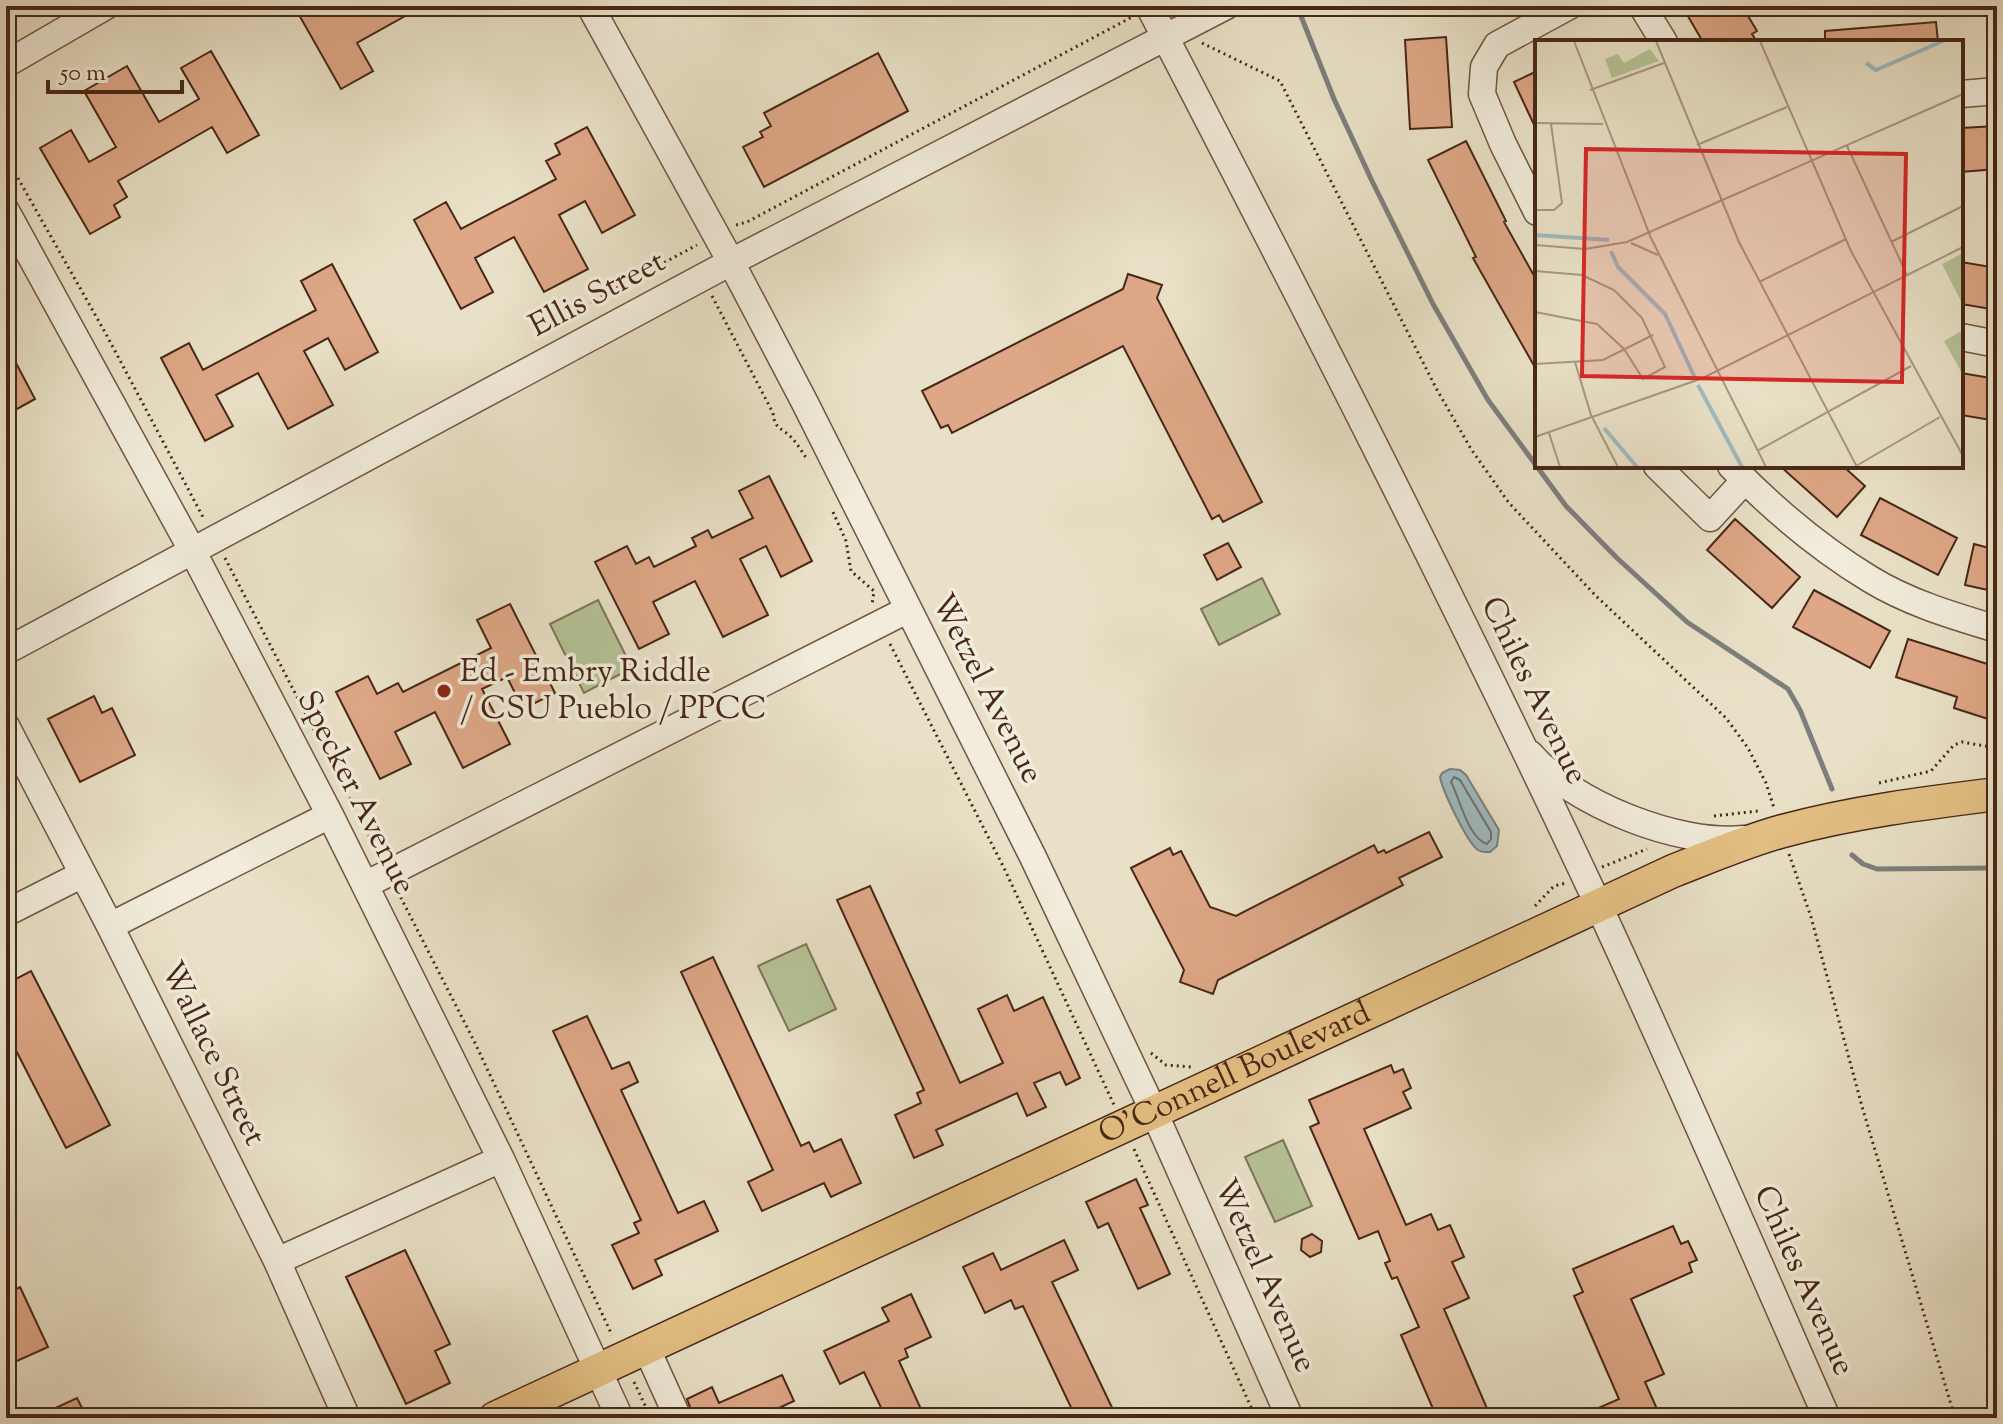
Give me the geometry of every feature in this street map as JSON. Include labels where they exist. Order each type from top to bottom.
[{"type":"main road","name":"O'Connell Boulevard","points":[[495,1418],[1777,820],[1997,794]]},
{"type":"street","points":[[6,64],[106,6]]},
{"type":"street","name":"Wetzel Avenue","points":[[590,6],[805,403],[1033,857],[1154,1112],[1290,1418]]},
{"type":"street","name":"Ellis Street","points":[[6,651],[731,262],[1226,6]]},
{"type":"street","points":[[1535,208],[1482,94],[1484,67],[1497,45],[1569,6]]},
{"type":"street","points":[[1642,6],[1663,40]]},
{"type":"street","name":"Chiles Avenue","points":[[1150,7],[1384,463],[1584,875],[1827,1418]]},
{"type":"street","points":[[1963,94],[1997,91]]},
{"type":"street","name":"Specker Avenue","points":[[6,211],[193,552],[330,815],[501,1159],[620,1418]]},
{"type":"street","points":[[1963,337],[1997,344]]},
{"type":"street","points":[[1659,468],[1710,518],[1738,473],[1811,540],[1872,581],[1942,613],[1997,629]]},
{"type":"street","points":[[365,885],[907,610]]},
{"type":"street","name":"Wallace Street","points":[[6,726],[110,926],[277,1261],[347,1418]]},
{"type":"street","points":[[1520,742],[1536,760],[1577,790],[1635,821],[1674,834],[1710,840],[1777,820]]},
{"type":"street","points":[[110,926],[330,815]]},
{"type":"street","points":[[6,913],[83,874]]},
{"type":"street","points":[[277,1261],[501,1159]]},
{"type":"street","points":[[646,1347],[678,1418]]},
{"type":"path","points":[[548,325],[740,222],[747,222],[964,108],[1150,7]]},
{"type":"path","points":[[1194,21],[1202,42],[1280,81],[1436,388],[1471,449],[1509,503],[1576,576],[1726,718],[1748,748],[1766,783],[1811,917],[1863,1110],[1955,1418]]},
{"type":"path","points":[[702,278],[773,413],[774,425],[790,435],[814,468]]},
{"type":"path","points":[[831,504],[846,541],[851,571],[874,591],[872,608],[1005,870],[1256,1418]]},
{"type":"path","points":[[1880,783],[1931,771],[1954,745],[1962,742],[1997,748]]},
{"type":"path","points":[[1712,816],[1777,820]]},
{"type":"path","points":[[1528,913],[1554,886],[1665,841],[1674,834]]},
{"type":"path","points":[[1145,1045],[1159,1062],[1203,1070]]},
{"type":"green space","points":[[1262,578],[1280,614],[1219,645],[1201,609]]},
{"type":"green space","points":[[598,600],[632,668],[584,693],[550,624]]},
{"type":"green space","points":[[806,944],[836,1009],[789,1031],[758,966]]},
{"type":"green space","points":[[1283,1140],[1312,1206],[1275,1222],[1245,1157]]},
{"type":"water","points":[[1450,769],[1460,770],[1466,775],[1499,830],[1497,846],[1490,852],[1481,852],[1473,845],[1456,815],[1440,777]]},
{"type":"building","points":[[294,6],[335,6],[341,16],[359,6],[423,6],[357,43],[373,71],[341,89]]},
{"type":"building","points":[[1682,6],[1742,6],[1757,31],[1752,34],[1756,40],[1702,40]]},
{"type":"building","points":[[1936,22],[1938,40],[1825,40],[1825,31]]},
{"type":"building","points":[[1446,37],[1452,127],[1410,129],[1405,40]]},
{"type":"building","points":[[211,51],[259,135],[227,153],[212,127],[118,181],[127,197],[114,205],[120,217],[90,234],[40,148],[71,130],[89,162],[116,147],[84,91],[127,66],[159,122],[199,99],[181,68]]},
{"type":"building","points":[[878,53],[908,111],[764,187],[743,147],[763,137],[760,132],[771,126],[764,113]]},
{"type":"building","points":[[1535,72],[1535,127],[1514,82]]},
{"type":"building","points":[[1997,126],[1997,169],[1963,172],[1963,128]]},
{"type":"building","points":[[587,127],[635,215],[602,233],[585,201],[559,215],[588,269],[544,292],[514,237],[475,258],[493,292],[461,309],[414,220],[446,202],[461,229],[556,179],[546,161],[560,154],[555,144]]},
{"type":"building","points":[[1466,141],[1504,222],[1535,277],[1535,367],[1473,258],[1476,257],[1428,160]]},
{"type":"building","points":[[1963,262],[1997,268],[1997,310],[1963,304]]},
{"type":"building","points":[[332,264],[378,352],[345,370],[328,338],[304,351],[333,405],[288,429],[258,373],[216,395],[233,426],[205,441],[161,358],[189,343],[203,370],[316,310],[301,281]]},
{"type":"building","points":[[1128,274],[1162,285],[1157,298],[1262,502],[1223,522],[1219,515],[1212,519],[1123,346],[952,433],[948,425],[941,428],[922,391],[1123,289]]},
{"type":"building","points":[[16,363],[35,399],[6,415],[6,369]]},
{"type":"building","points":[[1963,373],[1997,379],[1997,421],[1963,415]]},
{"type":"building","points":[[1782,468],[1845,468],[1865,486],[1837,517]]},
{"type":"building","points":[[769,476],[812,561],[781,577],[766,546],[740,559],[768,615],[723,637],[695,581],[653,602],[669,634],[639,649],[595,562],[627,546],[636,564],[649,557],[654,567],[696,546],[692,538],[708,530],[712,538],[753,518],[739,491]]},
{"type":"building","points":[[1880,498],[1957,538],[1938,575],[1861,535]]},
{"type":"building","points":[[1735,519],[1800,577],[1772,608],[1707,550]]},
{"type":"building","points":[[1228,543],[1241,567],[1217,580],[1204,555]]},
{"type":"building","points":[[1974,544],[1997,550],[1997,592],[1965,585]]},
{"type":"building","points":[[1814,590],[1890,631],[1870,668],[1793,627]]},
{"type":"building","name":"Ed - Embry Riddle / CSU Pueblo / PPCC","points":[[510,604],[555,693],[523,709],[507,677],[482,689],[510,744],[463,768],[435,712],[395,732],[411,764],[380,779],[336,692],[368,676],[377,694],[398,683],[403,692],[491,648],[477,620]]},
{"type":"building","points":[[1908,639],[1997,667],[1997,716],[1990,714],[1988,719],[1954,708],[1957,697],[1896,677]]},
{"type":"building","points":[[94,696],[102,713],[112,708],[135,755],[80,782],[48,719]]},
{"type":"building","points":[[1429,832],[1442,857],[1399,878],[1403,885],[1218,980],[1213,994],[1180,982],[1184,970],[1131,868],[1170,848],[1173,855],[1181,851],[1210,907],[1236,916],[1374,845],[1378,853],[1384,850],[1386,853]]},
{"type":"building","points":[[870,886],[960,1083],[1003,1063],[978,1009],[1007,995],[1014,1011],[1043,997],[1080,1078],[1066,1085],[1060,1072],[1034,1083],[1046,1107],[1027,1116],[1017,1093],[936,1130],[943,1145],[914,1158],[895,1115],[921,1103],[917,1093],[924,1090],[837,900]]},
{"type":"building","points":[[713,957],[801,1146],[809,1142],[814,1152],[841,1139],[861,1183],[831,1197],[824,1183],[762,1211],[748,1182],[773,1170],[681,972]]},
{"type":"building","points":[[31,971],[110,1125],[66,1148],[6,1031],[6,984]]},
{"type":"building","points":[[587,1016],[612,1069],[629,1062],[638,1082],[621,1090],[678,1213],[704,1201],[718,1231],[655,1260],[662,1275],[633,1289],[612,1245],[639,1233],[634,1223],[641,1220],[553,1031]]},
{"type":"building","points":[[1391,1065],[1394,1073],[1403,1069],[1411,1088],[1403,1092],[1411,1108],[1364,1129],[1406,1225],[1431,1214],[1438,1230],[1450,1225],[1464,1257],[1452,1262],[1469,1298],[1444,1309],[1489,1413],[1477,1418],[1437,1418],[1401,1335],[1419,1327],[1397,1277],[1392,1279],[1385,1263],[1390,1261],[1378,1231],[1359,1239],[1310,1127],[1319,1123],[1309,1100]]},
{"type":"building","points":[[1136,1179],[1148,1205],[1140,1208],[1170,1274],[1138,1289],[1108,1223],[1098,1228],[1086,1202]]},
{"type":"building","points":[[1673,1226],[1681,1244],[1688,1241],[1697,1260],[1689,1263],[1692,1272],[1631,1299],[1664,1374],[1645,1382],[1661,1418],[1576,1418],[1619,1399],[1574,1296],[1583,1292],[1573,1269]]},
{"type":"building","points":[[1312,1234],[1322,1241],[1321,1252],[1310,1257],[1301,1250],[1302,1239]]},
{"type":"building","points":[[1064,1240],[1078,1270],[1052,1282],[1117,1418],[1076,1418],[1023,1306],[1015,1309],[1011,1300],[985,1313],[963,1267],[993,1253],[1001,1270]]},
{"type":"building","points":[[405,1250],[450,1344],[435,1351],[450,1383],[406,1404],[346,1277]]},
{"type":"building","points":[[20,1287],[48,1347],[6,1366],[6,1294]]},
{"type":"building","points":[[911,1294],[931,1337],[905,1349],[908,1357],[899,1361],[925,1418],[886,1418],[864,1372],[840,1384],[824,1351],[889,1321],[882,1308]]},
{"type":"building","points":[[782,1375],[794,1401],[768,1413],[770,1418],[694,1418],[687,1399],[712,1387],[719,1403]]},
{"type":"building","points":[[77,1398],[87,1418],[34,1418]]},
{"type":"waterway","points":[[1297,6],[1334,99],[1433,304],[1488,400],[1535,464]]},
{"type":"waterway","points":[[1538,468],[1566,506],[1687,622],[1788,689],[1800,710],[1832,789]]},
{"type":"waterway","points":[[1852,855],[1863,864],[1877,869],[1997,868]]},
{"type":"place","name":"Ed - Embry Riddle / CSU Pueblo / PPCC","points":[[444,691]]}]
